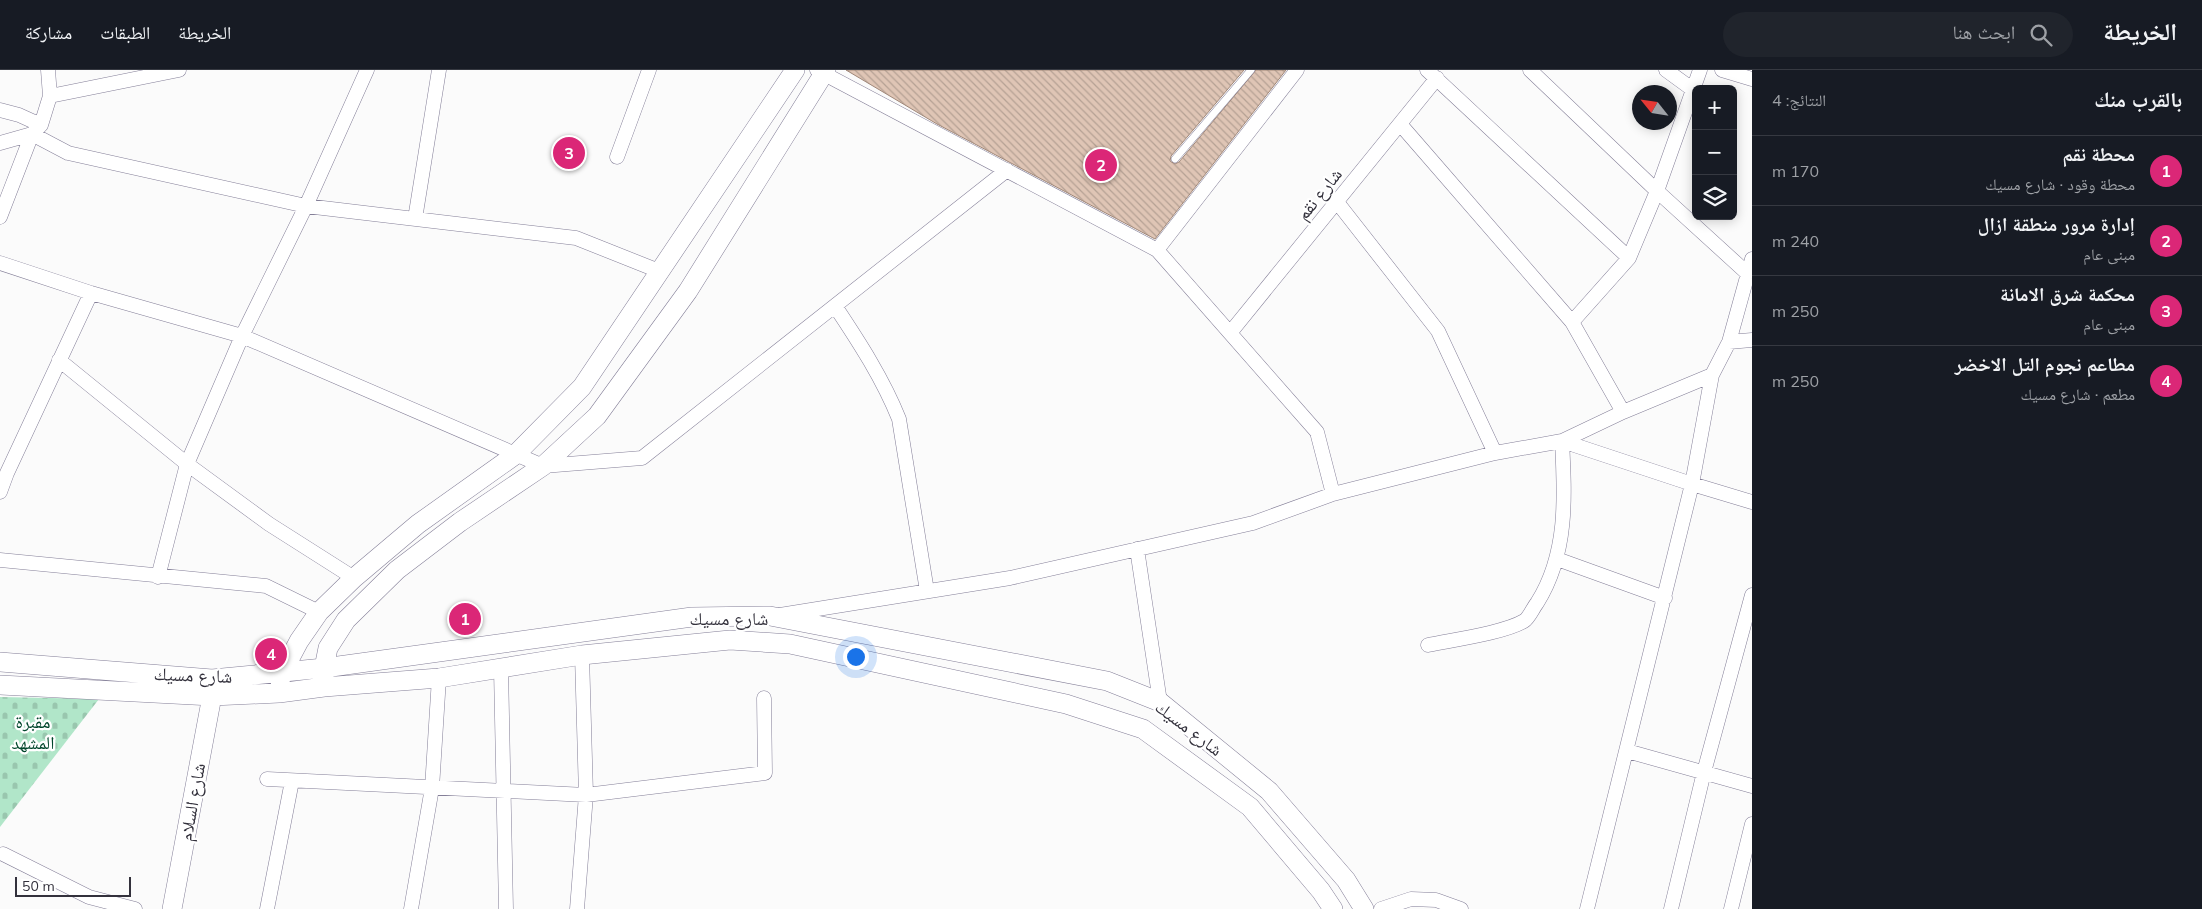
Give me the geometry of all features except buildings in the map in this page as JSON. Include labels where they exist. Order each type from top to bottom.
[{"type":"street","points":[[0,217],[50,96],[48,70]]},
{"type":"street","points":[[50,96],[179,70]]},
{"type":"street","points":[[158,576],[187,464],[242,336],[306,206],[367,70]]},
{"type":"street","points":[[415,219],[439,70]]},
{"type":"street","points":[[618,157],[649,70]]},
{"type":"street","points":[[279,693],[282,673],[299,641],[319,612],[354,578],[418,524],[515,455],[582,387],[795,70]]},
{"type":"street","points":[[1157,250],[1298,70]]},
{"type":"street","points":[[1530,70],[1657,191],[1747,273]]},
{"type":"street","points":[[1572,322],[1629,258],[1657,191],[1692,89],[1666,70]]},
{"type":"street","points":[[1694,85],[1700,70]]},
{"type":"street","points":[[1722,70],[1752,78]]},
{"type":"street","points":[[324,678],[328,648],[346,620],[397,570],[460,522],[543,466],[597,416],[676,306],[822,71],[1157,250],[1317,432],[1333,494]]},
{"type":"street","points":[[1432,74],[1629,258]]},
{"type":"street","name":"شارع نقم","points":[[1230,333],[1400,124],[1432,74]]},
{"type":"street","points":[[0,110],[20,115],[36,130],[68,153],[306,206],[576,238],[659,271]]},
{"type":"street","points":[[1400,124],[1572,322],[1623,412]]},
{"type":"street","points":[[0,143],[36,130]]},
{"type":"street","points":[[0,263],[91,294],[242,336],[543,466],[642,458],[1007,170]]},
{"type":"street","points":[[1336,202],[1438,331],[1494,453]]},
{"type":"street","points":[[1587,909],[1692,484],[1712,375],[1729,342],[1752,259]]},
{"type":"street","points":[[0,492],[3,471],[91,294]]},
{"type":"street","points":[[834,306],[861,346],[890,396],[899,419],[927,591]]},
{"type":"street","points":[[1729,342],[1752,340]]},
{"type":"street","points":[[59,360],[187,464],[269,524],[354,578]]},
{"type":"street","points":[[770,616],[1010,578],[1253,523],[1333,494],[1494,453],[1562,441],[1623,412],[1712,375]]},
{"type":"street","points":[[1562,441],[1752,502]]},
{"type":"street","points":[[1428,645],[1509,627],[1525,621],[1542,595],[1557,559],[1564,520],[1565,486],[1562,441]]},
{"type":"street","points":[[1137,549],[1160,702]]},
{"type":"street","points":[[1557,559],[1665,598]]},
{"type":"street","points":[[0,560],[266,586],[319,612]]},
{"type":"street","points":[[1670,909],[1704,772],[1752,595]]},
{"type":"street","name":"شارع مسيك","points":[[0,685],[212,696],[279,693],[324,678],[692,617],[770,616],[1107,681],[1160,702],[1269,791],[1346,880],[1364,909]]},
{"type":"street","name":"شارع مسيك","points":[[0,662],[212,679],[282,673],[324,678],[439,678],[582,655],[730,640],[790,644],[1066,704],[1144,729],[1250,807],[1321,891],[1333,909]]},
{"type":"street","points":[[577,909],[586,796],[582,655]]},
{"type":"street","points":[[501,669],[506,909]]},
{"type":"street","points":[[411,909],[432,788],[439,678]]},
{"type":"street","name":"شارع السلام","points":[[172,909],[212,696]]},
{"type":"street","points":[[268,779],[586,796],[765,773],[764,698]]},
{"type":"street","points":[[1627,751],[1752,786]]},
{"type":"street","points":[[267,909],[292,781]]},
{"type":"street","points":[[1731,909],[1752,824]]},
{"type":"street","points":[[3,854],[89,897],[135,909]]},
{"type":"street","points":[[1381,909],[1411,899],[1436,900],[1461,909]]},
{"type":"lane","points":[[1175,159],[1251,70]]},
{"type":"green space","name":"مقبرة المشهد","points":[[0,697],[99,699],[0,827]]},
{"type":"place","name":"محكمة شرق الامانة","points":[[569,153]]},
{"type":"place","name":"إدارة مرور منطقة ازال","points":[[1101,165]]},
{"type":"place","name":"محطة نقم","points":[[465,619]]},
{"type":"place","name":"مطاعم نجوم التل الاخضر","points":[[271,654]]}]
